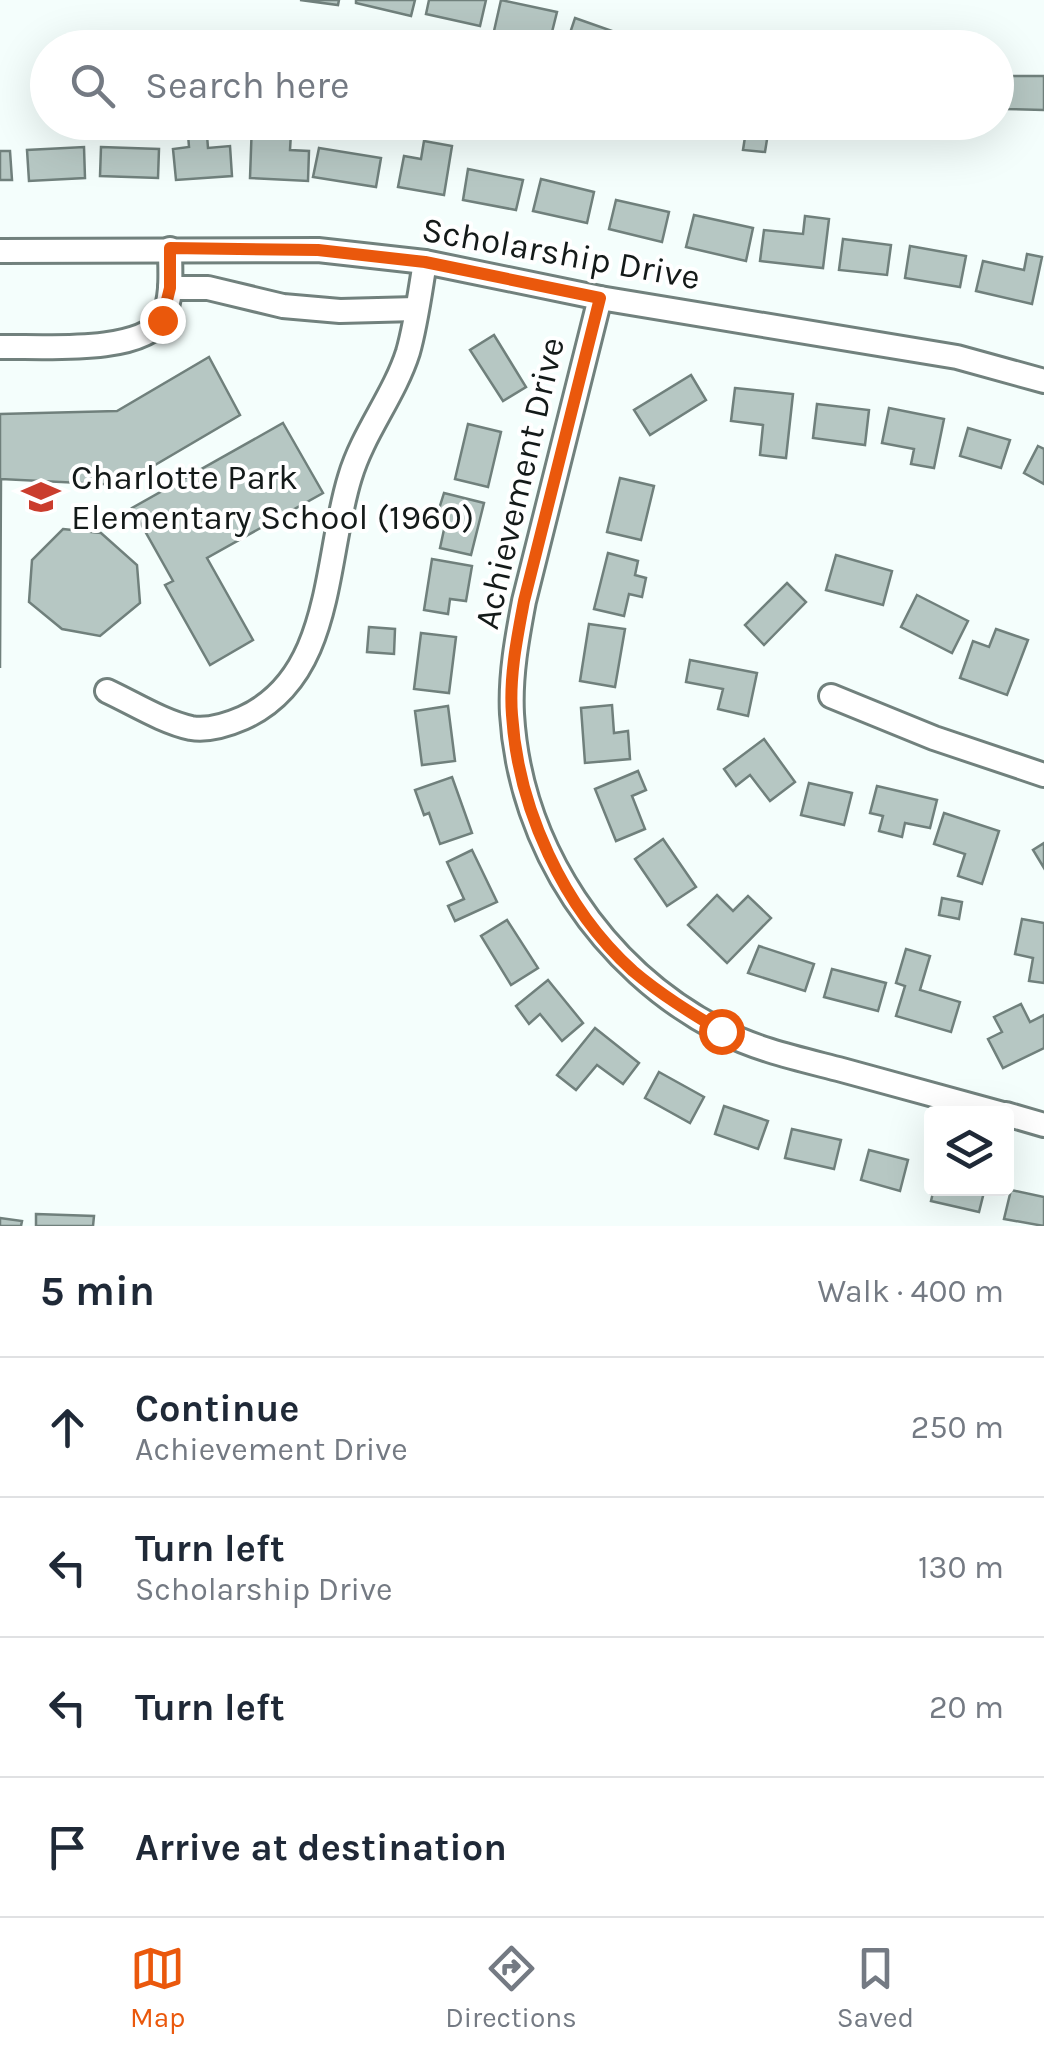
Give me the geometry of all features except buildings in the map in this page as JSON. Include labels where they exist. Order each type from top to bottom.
[{"type":"street","points":[[0,346],[109,344],[140,338],[162,320],[170,288],[170,248]]},
{"type":"street","name":"Scholarship Drive","points":[[0,251],[318,250],[425,262],[600,298],[957,356],[1044,381]]},
{"type":"street","points":[[107,691],[192,728],[224,727],[258,712],[290,686],[306,658],[324,598],[351,472],[407,354],[425,262]]},
{"type":"street","points":[[170,288],[208,288],[283,306],[416,309]]},
{"type":"street","name":"Achievement Drive","points":[[600,298],[515,651],[512,713],[519,767],[536,825],[560,877],[592,925],[633,970],[682,1008],[721,1031],[772,1052],[975,1106]]},
{"type":"street","points":[[831,696],[934,738],[1044,775]]},
{"type":"street","name":"Achievement Drive","points":[[1014,1116],[1044,1124]]},
{"type":"place","name":"Charlotte Park Elementary School (1960)","points":[[41,497]]},
{"type":"route","points":[[162,320],[170,288],[170,248],[318,250],[425,262],[600,298],[515,651],[512,713],[519,767],[536,825],[560,877],[592,925],[633,970],[682,1008],[721,1031]]}]
